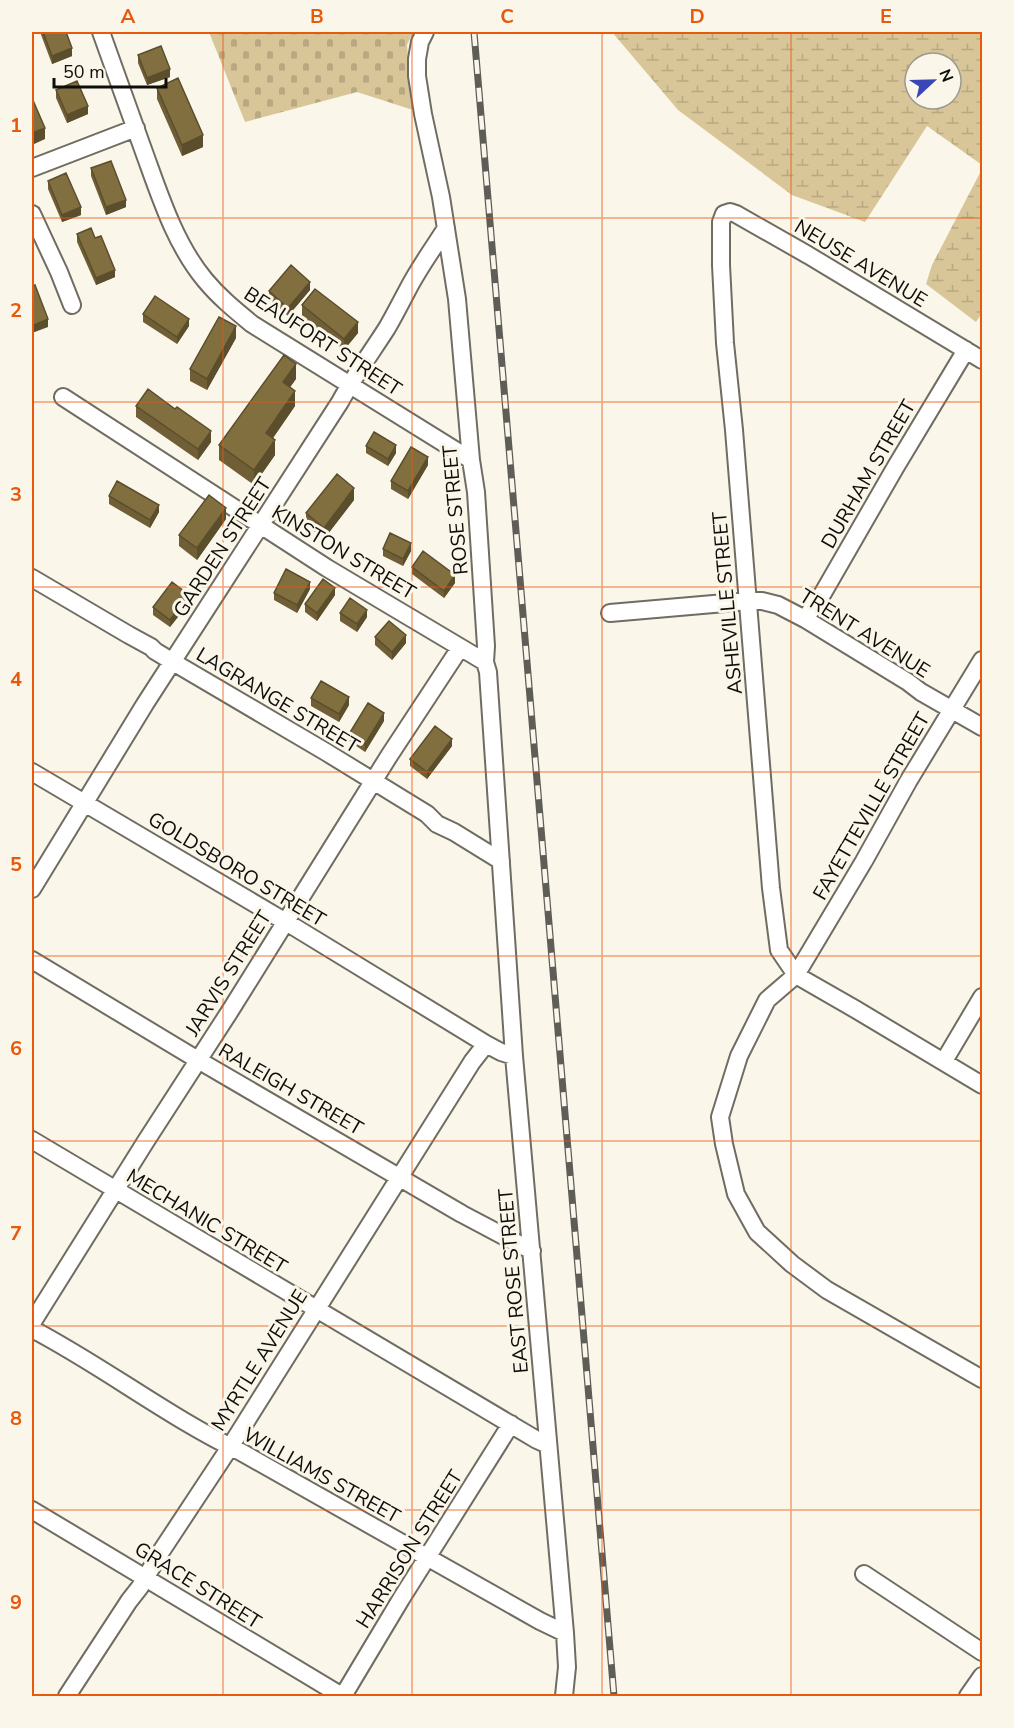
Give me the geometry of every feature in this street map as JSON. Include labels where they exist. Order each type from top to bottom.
[{"type":"street","name":"BEAUFORT STREET","points":[[100,32],[178,238],[205,280],[227,304],[252,324],[471,460]]},
{"type":"street","name":"ROSE STREET","points":[[425,32],[420,42],[417,75],[446,228],[460,322],[471,460],[476,492],[486,646],[485,662],[488,672],[501,861]]},
{"type":"street","points":[[32,168],[136,128]]},
{"type":"street","name":"NEUSE AVENUE","points":[[721,222],[723,214],[730,212],[736,214],[982,360]]},
{"type":"street","points":[[32,214],[72,305]]},
{"type":"street","name":"ASHEVILLE STREET","points":[[721,222],[725,344],[771,888],[779,950],[796,975]]},
{"type":"street","name":"GARDEN STREET","points":[[32,889],[173,662],[392,320],[446,228]]},
{"type":"street","name":"DURHAM STREET","points":[[805,619],[966,350]]},
{"type":"street","name":"KINSTON STREET","points":[[63,397],[327,568],[485,662]]},
{"type":"street","name":"LAGRANGE STREET","points":[[32,578],[151,646],[155,651],[326,752],[427,814],[437,824],[501,861]]},
{"type":"street","name":"TRENT AVENUE","points":[[610,613],[748,601],[762,601],[778,605],[908,682],[921,693],[982,727]]},
{"type":"street","name":"JARVIS STREET","points":[[32,1323],[458,651],[458,646]]},
{"type":"street","name":"FAYETTEVILLE STREET","points":[[982,660],[909,780],[796,975],[767,1000],[739,1056],[720,1117],[736,1194],[757,1232],[792,1264],[827,1290],[982,1379]]},
{"type":"street","name":"GOLDSBORO STREET","points":[[32,772],[141,835],[172,856],[486,1044],[514,1056]]},
{"type":"street","name":"EAST ROSE STREET","points":[[501,861],[514,1056],[565,1633],[567,1667],[564,1696]]},
{"type":"street","name":"RALEIGH STREET","points":[[32,960],[462,1214],[532,1251]]},
{"type":"street","points":[[796,975],[982,1085]]},
{"type":"street","points":[[944,1061],[982,997]]},
{"type":"street","name":"MYRTLE AVENUE","points":[[67,1696],[146,1578],[472,1062],[486,1044]]},
{"type":"street","name":"MECHANIC STREET","points":[[32,1140],[315,1310],[548,1445]]},
{"type":"street","name":"WILLIAMS STREET","points":[[32,1329],[194,1427],[565,1633]]},
{"type":"street","name":"HARRISON STREET","points":[[342,1696],[511,1424]]},
{"type":"street","name":"GRACE STREET","points":[[32,1510],[342,1696]]},
{"type":"street","points":[[864,1574],[982,1652]]},
{"type":"street","points":[[968,1696],[982,1676]]},
{"type":"green space","points":[[209,32],[413,32],[407,45],[413,110],[357,92],[245,122]]},
{"type":"green space","points":[[612,32],[982,32],[982,165],[927,126],[865,222],[792,195],[678,110]]},
{"type":"green space","points":[[982,169],[982,313],[976,322],[926,284],[932,265]]},
{"type":"building","points":[[43,32],[66,32],[72,48],[52,56]]},
{"type":"building","points":[[161,46],[170,69],[147,78],[138,55]]},
{"type":"building","points":[[178,78],[203,135],[182,145],[157,88]]},
{"type":"building","points":[[77,81],[88,106],[67,115],[56,90]]},
{"type":"building","points":[[32,98],[45,128],[32,133]]},
{"type":"building","points":[[111,161],[126,200],[106,207],[91,168]]},
{"type":"building","points":[[66,173],[81,207],[62,215],[48,181]]},
{"type":"building","points":[[91,228],[95,238],[101,236],[115,270],[96,278],[77,234]]},
{"type":"building","points":[[291,265],[310,282],[288,308],[269,291]]},
{"type":"building","points":[[35,285],[48,319],[32,326],[32,287]]},
{"type":"building","points":[[315,289],[358,322],[344,339],[302,305]]},
{"type":"building","points":[[155,296],[189,319],[177,337],[143,314]]},
{"type":"building","points":[[219,317],[236,326],[207,379],[190,369]]},
{"type":"building","points":[[284,355],[296,364],[283,382],[295,391],[266,433],[275,440],[254,470],[219,445]]},
{"type":"building","points":[[148,389],[211,431],[198,449],[136,406]]},
{"type":"building","points":[[374,432],[396,445],[388,459],[366,446]]},
{"type":"building","points":[[411,447],[428,457],[408,491],[391,481]]},
{"type":"building","points":[[337,474],[354,488],[324,528],[306,513]]},
{"type":"building","points":[[117,481],[159,505],[150,520],[109,496]]},
{"type":"building","points":[[209,495],[226,508],[197,548],[179,535]]},
{"type":"building","points":[[390,533],[411,543],[403,559],[383,549]]},
{"type":"building","points":[[423,551],[455,575],[444,591],[412,567]]},
{"type":"building","points":[[286,569],[310,582],[297,605],[274,593]]},
{"type":"building","points":[[323,579],[335,588],[317,613],[305,604]]},
{"type":"building","points":[[172,582],[189,595],[170,620],[153,607]]},
{"type":"building","points":[[350,598],[367,610],[357,624],[340,613]]},
{"type":"building","points":[[389,621],[406,635],[392,652],[375,637]]},
{"type":"building","points":[[321,681],[349,697],[339,714],[311,698]]},
{"type":"building","points":[[368,703],[384,713],[365,744],[349,734]]},
{"type":"building","points":[[435,726],[452,739],[427,772],[410,759]]},
{"type":"railway","points":[[474,32],[614,1696]]}]
